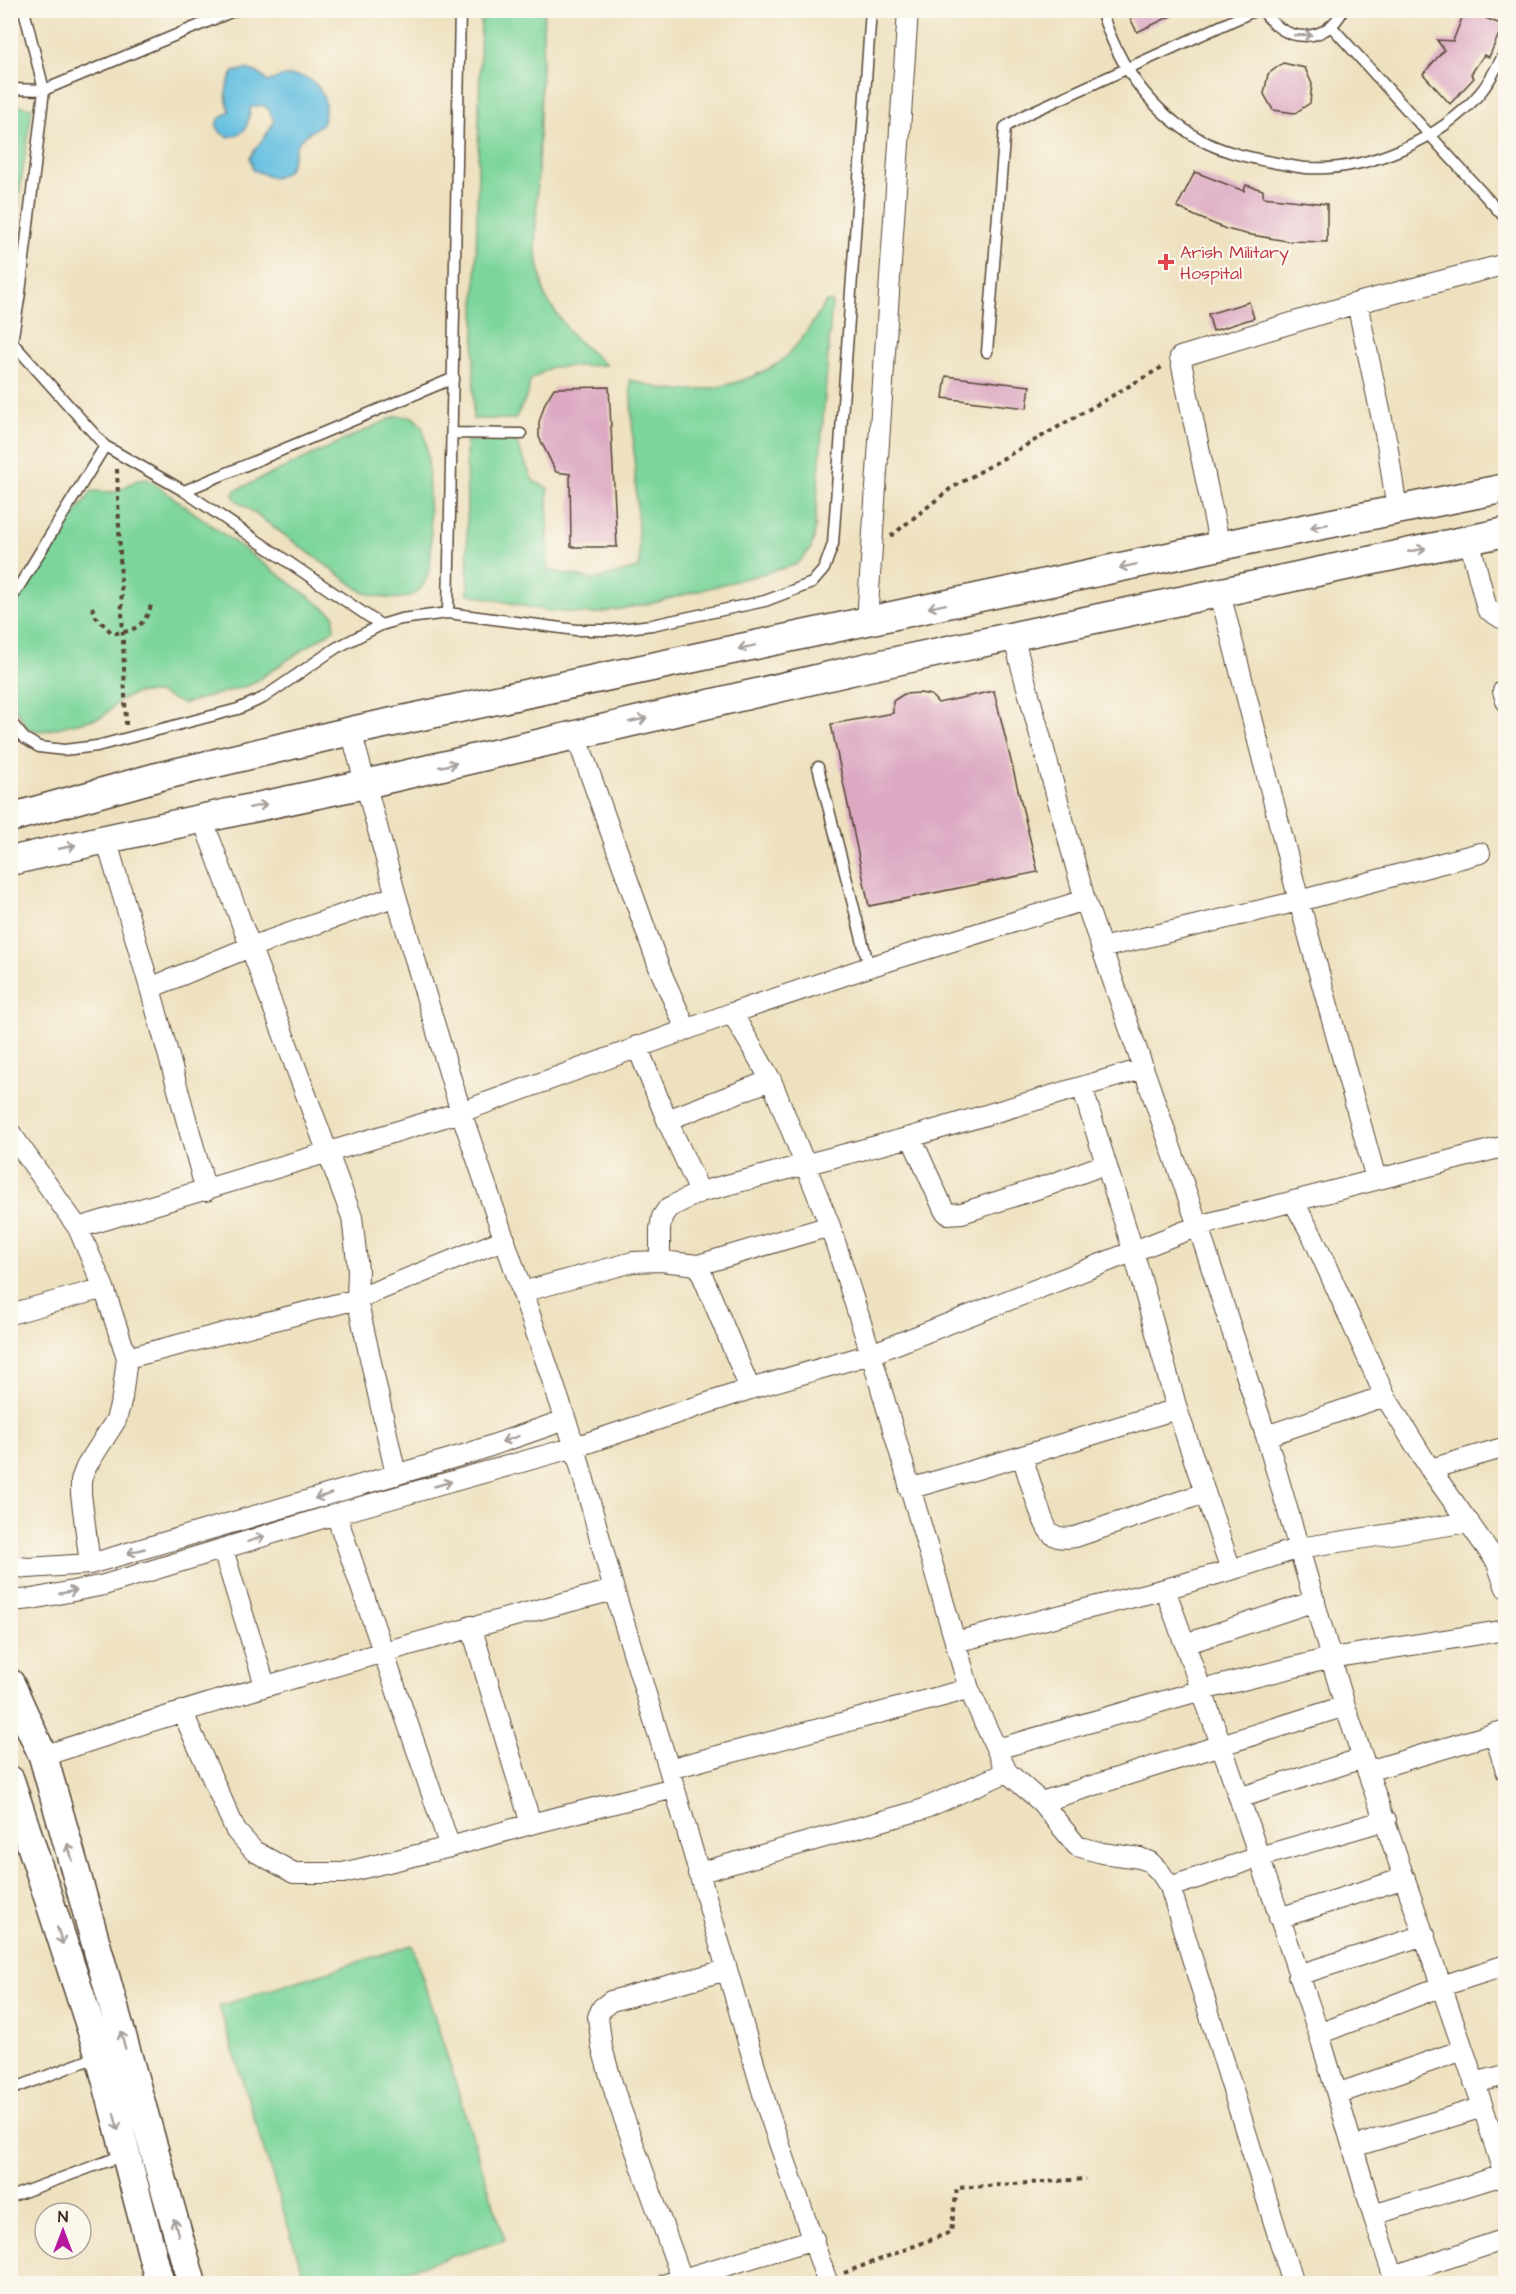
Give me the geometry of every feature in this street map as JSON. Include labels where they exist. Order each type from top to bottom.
[{"type":"main road","points":[[10,818],[158,777],[351,731],[1506,488]]},
{"type":"main road","points":[[1350,519],[1359,562]]},
{"type":"main road","points":[[10,861],[365,784],[1013,636],[1506,532]]},
{"type":"main road","points":[[10,1683],[43,1756],[192,2283]]},
{"type":"main road","points":[[10,1780],[100,2056],[124,2155],[160,2283]]},
{"type":"street","points":[[867,621],[908,10]]},
{"type":"street","points":[[1220,548],[1180,357],[1357,303],[1506,264]]},
{"type":"street","points":[[1357,303],[1387,443],[1397,510]]},
{"type":"street","points":[[1469,539],[1487,609],[1501,618],[1506,618]]},
{"type":"street","points":[[1220,593],[1299,901],[1376,1179]]},
{"type":"street","points":[[1013,636],[1085,900],[1198,1226],[1266,1436],[1345,1706],[1483,2107],[1504,2178],[1373,2215]]},
{"type":"street","points":[[351,731],[396,896],[461,1112],[575,1447],[614,1590],[669,1769],[768,2111],[828,2282]]},
{"type":"street","points":[[576,735],[660,970],[686,1029]]},
{"type":"street","points":[[202,818],[352,1217],[358,1270],[357,1299],[396,1475]]},
{"type":"street","points":[[106,839],[206,1191]]},
{"type":"street","points":[[1101,948],[1299,901],[1480,853]]},
{"type":"street","points":[[150,988],[250,947],[396,896]]},
{"type":"street","points":[[78,1228],[461,1112],[732,1013],[869,967],[1085,900]]},
{"type":"street","points":[[732,1013],[771,1080],[830,1226],[871,1354],[969,1689],[1008,1772],[1041,1802],[1077,1846],[1102,1854],[1140,1858],[1155,1867],[1170,1887],[1293,2283]]},
{"type":"street","points":[[637,1046],[700,1192]]},
{"type":"street","points":[[660,1261],[662,1217],[668,1208],[700,1192],[911,1137],[1142,1069]]},
{"type":"street","points":[[667,1120],[771,1080]]},
{"type":"street","points":[[1082,1087],[1133,1250],[1177,1409],[1231,1570]]},
{"type":"street","points":[[10,1132],[78,1228],[104,1288],[127,1358],[123,1398],[116,1420],[86,1467],[81,1480],[90,1564]]},
{"type":"street","points":[[911,1137],[944,1210],[948,1214],[962,1214],[1105,1164]]},
{"type":"street","points":[[10,1601],[104,1585],[336,1514],[575,1447],[750,1389],[871,1354],[1198,1226],[1506,1146]]},
{"type":"street","points":[[1293,1201],[1313,1238],[1385,1396],[1430,1469],[1469,1522],[1501,1560],[1506,1588]]},
{"type":"street","points":[[522,1292],[633,1262],[660,1261],[698,1266],[830,1226]]},
{"type":"street","points":[[127,1358],[357,1299],[505,1239]]},
{"type":"street","points":[[698,1266],[750,1389]]},
{"type":"street","points":[[10,1314],[104,1288]]},
{"type":"street","points":[[1266,1436],[1385,1396]]},
{"type":"street","points":[[909,1489],[1177,1409]]},
{"type":"street","points":[[10,1566],[28,1568],[90,1564],[470,1453],[565,1420]]},
{"type":"street","points":[[1430,1469],[1506,1447]]},
{"type":"street","points":[[1022,1456],[1047,1530],[1059,1538],[1075,1537],[1204,1493]]},
{"type":"street","points":[[336,1514],[450,1848]]},
{"type":"street","points":[[955,1642],[1165,1589],[1299,1548],[1469,1522]]},
{"type":"street","points":[[223,1550],[265,1685]]},
{"type":"street","points":[[1165,1589],[1221,1744],[1319,2034],[1373,2215],[1395,2280],[1506,2239]]},
{"type":"street","points":[[43,1756],[265,1685],[471,1626],[614,1590]]},
{"type":"street","points":[[1185,1644],[1315,1601]]},
{"type":"street","points":[[471,1626],[531,1824]]},
{"type":"street","points":[[997,1749],[1202,1690],[1331,1658],[1506,1630]]},
{"type":"street","points":[[669,1769],[969,1689]]},
{"type":"street","points":[[1041,1802],[1345,1706]]},
{"type":"street","points":[[182,1711],[236,1831],[254,1851],[272,1863],[294,1873],[343,1873],[450,1848],[531,1824],[674,1788]]},
{"type":"street","points":[[1239,1798],[1366,1764],[1500,1732],[1506,1772]]},
{"type":"street","points":[[698,1872],[921,1810],[1008,1772]]},
{"type":"street","points":[[1170,1887],[1259,1857],[1386,1820]]},
{"type":"street","points":[[1280,1918],[1405,1878]]},
{"type":"street","points":[[1298,1975],[1425,1935]]},
{"type":"street","points":[[1319,2034],[1442,1986],[1506,1965]]},
{"type":"street","points":[[727,1970],[611,2001],[602,2008],[598,2017],[602,2048],[615,2093],[686,2280],[814,2239]]},
{"type":"street","points":[[1337,2094],[1463,2050]]},
{"type":"street","points":[[1474,2083],[1506,2074]]},
{"type":"street","points":[[1353,2147],[1483,2107]]},
{"type":"lane","points":[[24,10],[44,90],[20,293],[11,341],[105,446],[184,491],[381,625]]},
{"type":"lane","points":[[10,89],[44,90],[236,10]]},
{"type":"lane","points":[[448,613],[460,10]]},
{"type":"lane","points":[[10,721],[24,738],[39,747],[64,750],[97,746],[238,708],[255,701],[336,648],[381,625],[401,619],[448,613],[576,630],[611,630],[652,625],[765,602],[812,584],[824,569],[833,544],[871,10]]},
{"type":"lane","points":[[1101,10],[1107,31],[1126,70],[1167,115],[1201,140],[1229,153],[1306,168],[1337,166],[1370,160],[1403,149],[1431,135],[1465,109],[1481,93],[1506,50]]},
{"type":"lane","points":[[987,352],[1005,127],[1027,114],[1256,10]]},
{"type":"lane","points":[[1263,10],[1268,20],[1279,29],[1292,35],[1306,36],[1319,33],[1331,26],[1343,10]]},
{"type":"lane","points":[[1331,26],[1506,219]]},
{"type":"lane","points":[[184,491],[454,378]]},
{"type":"lane","points":[[453,433],[521,434]]},
{"type":"lane","points":[[10,601],[105,446]]},
{"type":"lane","points":[[818,767],[869,967]]},
{"type":"lane","points":[[10,2090],[100,2056]]},
{"type":"lane","points":[[10,2196],[124,2155]]},
{"type":"path","points":[[870,553],[950,489],[1180,357]]},
{"type":"path","points":[[116,453],[126,738]]},
{"type":"path","points":[[92,608],[96,617],[112,633],[130,633],[146,620],[152,602]]},
{"type":"path","points":[[828,2282],[951,2232],[957,2188],[1086,2179]]},
{"type":"green space","points":[[481,11],[544,11],[535,247],[545,297],[572,336],[606,365],[551,367],[530,380],[528,394],[515,419],[473,419]]},
{"type":"green space","points":[[10,104],[32,108],[11,251]]},
{"type":"green space","points":[[826,302],[832,302],[814,539],[810,550],[795,565],[653,603],[593,614],[548,611],[468,594],[466,441],[516,441],[533,481],[548,488],[548,570],[594,580],[640,567],[630,380],[660,388],[684,391],[725,385],[765,371],[791,352]]},
{"type":"green space","points":[[396,416],[413,417],[425,435],[431,560],[427,577],[420,589],[407,597],[389,598],[363,592],[235,499],[233,495],[234,491]]},
{"type":"green space","points":[[148,479],[334,615],[334,629],[250,685],[182,704],[159,693],[137,693],[120,700],[102,717],[44,731],[28,729],[11,700],[12,615],[19,590],[92,491],[116,492],[137,480]]},
{"type":"green space","points":[[412,1945],[505,2240],[367,2283],[306,2283],[219,2006]]},
{"type":"water","points":[[246,69],[258,73],[268,82],[286,76],[303,77],[310,80],[322,93],[325,103],[323,123],[299,142],[289,169],[273,178],[253,170],[250,158],[274,121],[269,110],[263,105],[251,107],[244,130],[229,137],[221,133],[216,125],[219,119],[230,111],[226,91],[231,77],[234,72]]},
{"type":"building","points":[[1126,10],[1184,10],[1137,32]]},
{"type":"building","points":[[1465,10],[1503,25],[1489,57],[1484,55],[1471,74],[1474,78],[1450,104],[1423,74],[1444,50],[1437,40],[1453,41]]},
{"type":"building","points":[[1283,63],[1305,68],[1312,84],[1310,103],[1295,113],[1273,110],[1264,94],[1268,74]]},
{"type":"building","points":[[1195,172],[1244,191],[1246,185],[1263,190],[1263,197],[1327,204],[1327,242],[1287,241],[1246,234],[1226,229],[1177,207]]},
{"type":"building","points":[[1249,302],[1254,318],[1213,331],[1208,314]]},
{"type":"building","points":[[946,376],[1030,386],[1027,408],[943,398]]},
{"type":"building","points":[[609,387],[617,547],[571,547],[570,474],[556,472],[539,437],[539,422],[545,403],[554,388]]},
{"type":"building","points":[[994,691],[1038,872],[869,906],[831,724],[893,713],[893,701],[904,694],[931,695],[938,703]]},
{"type":"place","name":"Arish Military Hospital","points":[[1166,262]]}]
